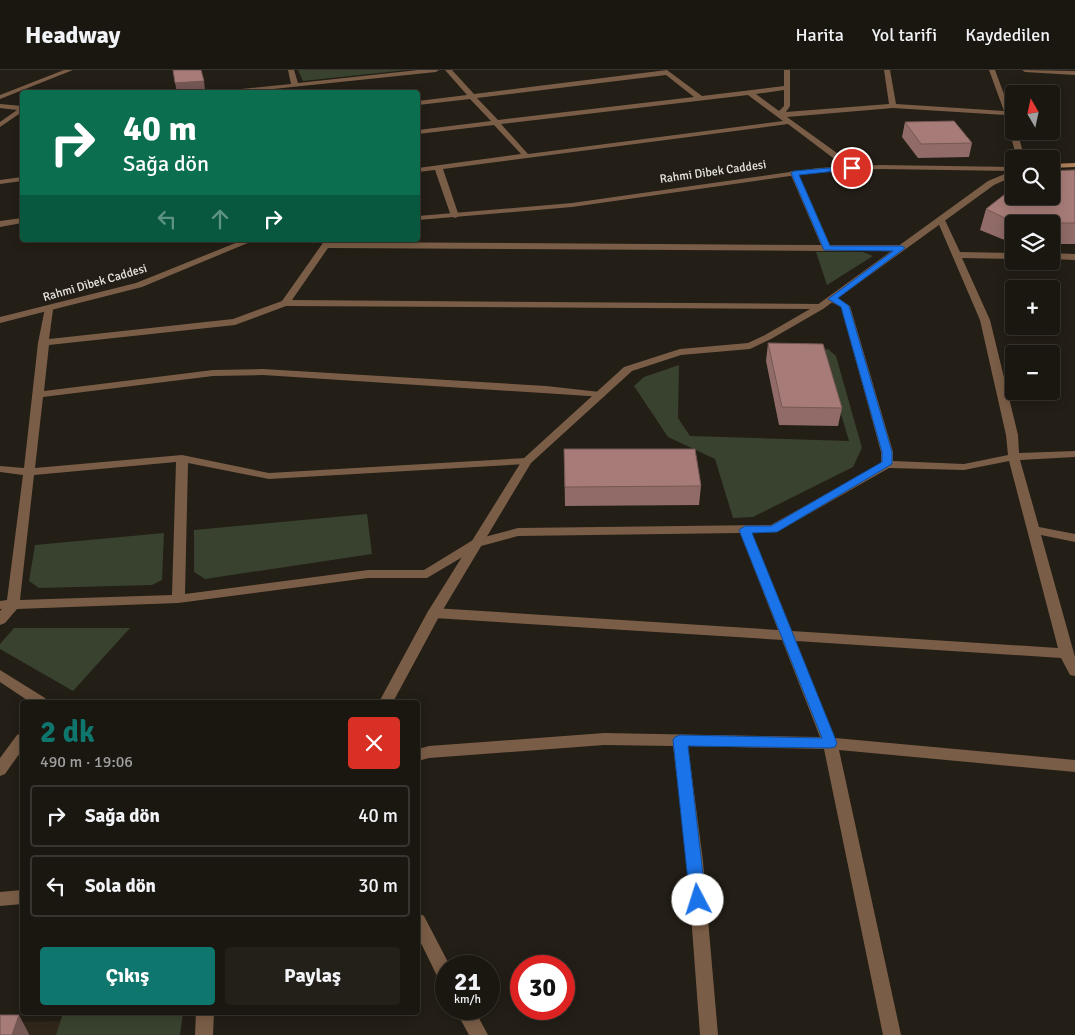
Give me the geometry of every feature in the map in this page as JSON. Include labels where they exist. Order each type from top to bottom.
[{"type":"main road","points":[[1060,166],[1075,165]]},
{"type":"main road","points":[[1060,172],[1075,173]]},
{"type":"street","points":[[0,97],[70,70]]},
{"type":"street","points":[[291,70],[296,86]]},
{"type":"street","points":[[253,90],[436,70]]},
{"type":"street","points":[[448,70],[526,156]]},
{"type":"street","points":[[780,115],[787,106],[787,70]]},
{"type":"street","points":[[888,70],[893,106]]},
{"type":"street","points":[[992,70],[1005,104]]},
{"type":"street","points":[[1026,70],[1075,74]]},
{"type":"street","points":[[420,102],[665,72],[700,98]]},
{"type":"street","points":[[420,132],[787,88]]},
{"type":"street","points":[[748,92],[852,168]]},
{"type":"street","points":[[0,106],[20,108]]},
{"type":"street","points":[[780,115],[893,106],[1005,112]]},
{"type":"street","points":[[0,125],[20,110]]},
{"type":"street","points":[[420,170],[789,122]]},
{"type":"street","points":[[438,167],[455,216]]},
{"type":"street","name":"Rahmi Dibek Caddesi","points":[[420,218],[626,198],[794,173],[852,168],[1005,169]]},
{"type":"street","points":[[794,173],[827,248]]},
{"type":"street","points":[[387,700],[434,613],[527,461],[628,369],[680,352],[750,346],[820,307],[991,183],[1005,177]]},
{"type":"street","points":[[0,182],[20,179]]},
{"type":"street","points":[[941,220],[985,320],[1012,435],[1014,457],[1066,653],[1075,671]]},
{"type":"street","points":[[0,224],[20,221]]},
{"type":"street","name":"Rahmi Dibek Caddesi","points":[[0,320],[48,310],[139,285],[243,242]]},
{"type":"street","points":[[285,303],[328,243],[902,248]]},
{"type":"street","points":[[956,255],[1005,256]]},
{"type":"street","points":[[1060,256],[1075,257]]},
{"type":"street","points":[[832,299],[845,306],[887,452],[887,464]]},
{"type":"street","points":[[43,343],[235,322],[285,303],[820,307]]},
{"type":"street","points":[[0,620],[6,605],[27,472],[48,310]]},
{"type":"street","points":[[37,395],[213,373],[263,372],[546,389],[600,395]]},
{"type":"street","points":[[6,605],[178,599],[368,574],[427,574],[477,542],[518,532],[773,529],[887,464],[964,468],[1014,457],[1075,454]]},
{"type":"street","points":[[0,469],[27,472],[182,458],[269,476],[527,461]]},
{"type":"street","points":[[178,599],[182,458]]},
{"type":"street","points":[[745,530],[830,743],[892,1035]]},
{"type":"street","points":[[1033,530],[1075,538]]},
{"type":"street","points":[[434,613],[1066,653]]},
{"type":"street","points":[[0,675],[37,700]]},
{"type":"street","points":[[420,755],[429,752],[604,739],[680,740],[830,743],[1075,766]]},
{"type":"street","points":[[680,740],[695,861],[709,1035]]},
{"type":"street","points":[[0,770],[20,742]]},
{"type":"street","points":[[0,899],[20,897]]},
{"type":"street","points":[[420,925],[435,955]]},
{"type":"street","points":[[204,1035],[205,1015]]},
{"type":"street","points":[[470,1020],[479,1035]]},
{"type":"shaded area","points":[[61,1021],[56,1035],[0,1035],[0,1023]]},
{"type":"green space","points":[[298,70],[407,70],[303,81]]},
{"type":"green space","points":[[816,252],[863,252],[873,256],[827,285]]},
{"type":"green space","points":[[828,349],[836,356],[862,448],[853,467],[753,517],[733,518],[715,459],[668,437],[634,386],[644,377],[679,365],[678,418],[690,436],[849,441],[822,350]]},
{"type":"green space","points":[[367,514],[372,554],[205,579],[194,572],[194,530]]},
{"type":"green space","points":[[164,533],[162,580],[152,585],[39,588],[29,581],[35,545]]},
{"type":"green space","points":[[14,628],[130,628],[73,691],[0,649],[0,644]]},
{"type":"green space","points":[[62,1015],[183,1015],[180,1035],[56,1035]]},
{"type":"building","points":[[173,70],[201,70],[204,81],[175,83]]},
{"type":"building","points":[[954,121],[972,143],[921,144],[905,122]]},
{"type":"building","points":[[1075,170],[1075,223],[1060,223],[1060,215],[1005,215],[1005,218],[986,209],[1005,194],[1005,205],[1060,205],[1060,171]]},
{"type":"building","points":[[768,343],[823,344],[842,408],[782,407]]},
{"type":"building","points":[[564,449],[695,449],[701,486],[565,487]]},
{"type":"building","points":[[0,1015],[19,1015],[12,1035],[0,1035]]},
{"type":"route","points":[[698,900],[680,740],[830,743],[745,530],[773,529],[887,464],[887,452],[845,306],[832,299],[902,248],[827,248],[794,173],[852,168]]}]
